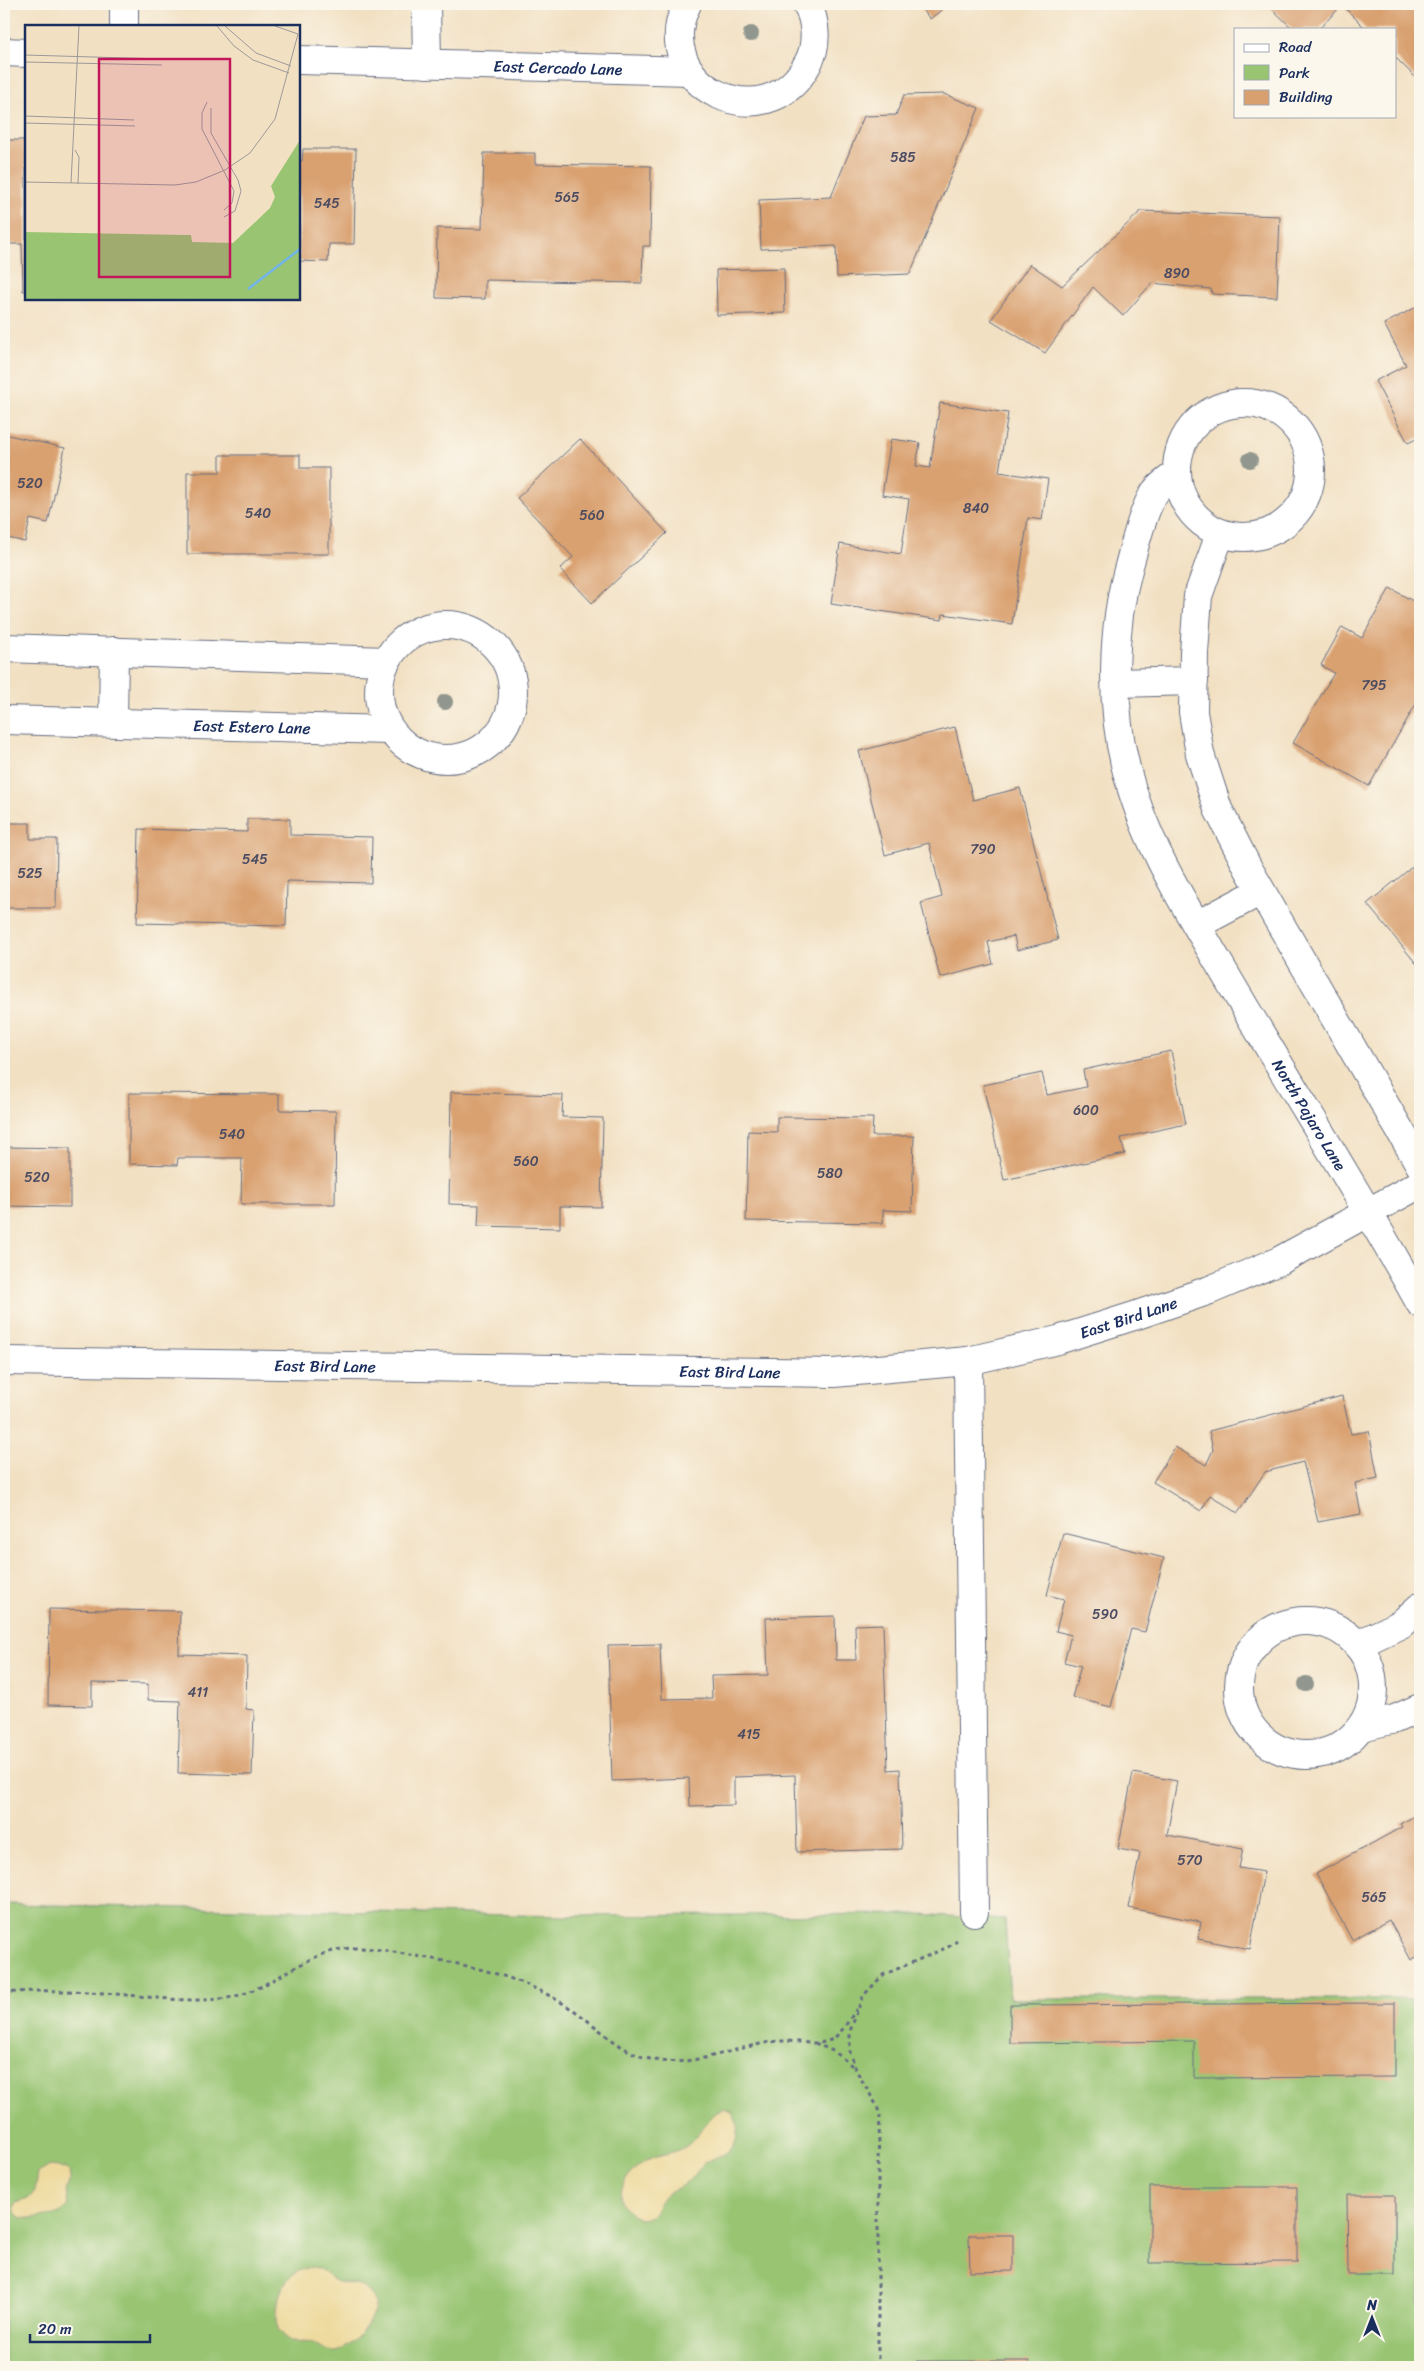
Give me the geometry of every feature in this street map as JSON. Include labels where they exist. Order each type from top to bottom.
[{"type":"street","points":[[124,4],[124,25]]},
{"type":"street","points":[[426,4],[427,64]]},
{"type":"street","points":[[687,4],[680,27],[680,42],[690,71],[704,87],[723,98],[744,102],[766,100],[786,90],[802,76],[812,56],[815,34],[812,13],[807,4]]},
{"type":"street","points":[[4,52],[25,53]]},
{"type":"street","name":"East Cercado Lane","points":[[300,60],[690,71]]},
{"type":"street","points":[[1250,403],[1273,409],[1292,421],[1306,440],[1312,462],[1311,485],[1302,506],[1286,524],[1266,534],[1243,538],[1220,534],[1202,524],[1189,510],[1180,492],[1176,474],[1179,450],[1189,430],[1206,414],[1227,405],[1250,403]]},
{"type":"street","name":"North Pajaro Lane","points":[[1176,474],[1155,491],[1141,525],[1124,586],[1116,654],[1116,715],[1126,768],[1145,827],[1197,925],[1253,1022],[1370,1213],[1420,1303]]},
{"type":"street","points":[[1220,534],[1198,596],[1193,712],[1200,754],[1218,809],[1261,891],[1420,1165]]},
{"type":"street","points":[[439,625],[461,627],[481,635],[498,649],[509,668],[514,689],[511,711],[501,731],[486,747],[466,757],[445,760],[423,756],[404,746],[389,730],[382,716],[378,688],[386,660],[400,643],[418,631],[439,625]]},
{"type":"street","points":[[4,648],[386,660]]},
{"type":"street","points":[[113,722],[114,651]]},
{"type":"street","points":[[1116,683],[1194,681]]},
{"type":"street","name":"East Estero Lane","points":[[4,720],[389,730]]},
{"type":"street","points":[[1197,925],[1261,891]]},
{"type":"street","name":"East Bird Lane","points":[[4,1361],[834,1373],[968,1360],[1058,1340],[1210,1290],[1279,1261],[1420,1184]]},
{"type":"street","points":[[968,1360],[974,1912]]},
{"type":"street","points":[[1357,1645],[1401,1624],[1420,1607]]},
{"type":"street","points":[[1313,1620],[1334,1626],[1351,1637],[1357,1645],[1364,1652],[1371,1670],[1374,1694],[1371,1706],[1361,1727],[1348,1741],[1325,1753],[1296,1755],[1275,1748],[1259,1737],[1248,1724],[1239,1702],[1239,1674],[1247,1653],[1262,1636],[1287,1622],[1313,1620]]},
{"type":"street","points":[[1361,1727],[1395,1720],[1420,1708]]},
{"type":"path","points":[[878,2367],[878,2160],[880,2116],[877,2106],[856,2070],[850,2052],[849,2038],[857,2009],[863,1996],[883,1975],[948,1948],[965,1936],[972,1925],[974,1912]]},
{"type":"path","points":[[4,1993],[75,1991],[189,2001],[210,2000],[251,1991],[319,1956],[338,1950],[357,1948],[440,1960],[484,1969],[544,1993],[570,2007],[616,2044],[632,2053],[648,2058],[669,2061],[695,2060],[779,2041],[814,2042],[834,2038],[857,2009]]},
{"type":"path","points":[[814,2042],[835,2052],[856,2070]]},
{"type":"green space","points":[[4,1904],[561,1916],[921,1914],[1005,1920],[1010,1999],[1420,2000],[1420,2367],[4,2367]]},
{"type":"sand","points":[[723,2109],[732,2112],[737,2122],[736,2141],[733,2147],[724,2154],[707,2161],[690,2180],[665,2195],[654,2213],[650,2216],[640,2219],[629,2213],[623,2205],[621,2197],[622,2189],[632,2172],[649,2159],[676,2151],[691,2143],[712,2116]]},
{"type":"sand","points":[[50,2166],[69,2170],[70,2179],[66,2191],[68,2205],[61,2212],[54,2215],[21,2218],[14,2209],[16,2203],[28,2199],[35,2191],[38,2173]]},
{"type":"sand","points":[[313,2267],[320,2269],[336,2281],[364,2288],[373,2297],[375,2303],[374,2311],[364,2329],[350,2345],[336,2352],[326,2350],[311,2342],[288,2340],[278,2329],[277,2308],[282,2289],[293,2274],[302,2269]]},
{"type":"building","points":[[918,4],[949,4],[930,19]]},
{"type":"building","points":[[1267,4],[1420,4],[1420,82],[1396,58],[1396,28],[1365,28],[1342,5],[1320,28],[1292,28]]},
{"type":"building","points":[[944,94],[979,108],[910,274],[837,277],[836,246],[761,249],[759,200],[831,197],[864,116],[896,115],[904,95]]},
{"type":"building","points":[[4,140],[25,140],[25,291],[23,291],[22,244],[4,244]]},
{"type":"building","points":[[303,149],[356,149],[354,244],[329,244],[328,262],[300,261],[300,161],[302,161]]},
{"type":"building","points":[[484,153],[535,153],[535,164],[651,166],[650,246],[643,246],[642,283],[485,280],[485,299],[436,298],[437,228],[482,229]]},
{"type":"building","points":[[1141,211],[1280,216],[1277,297],[1212,294],[1211,289],[1152,283],[1123,316],[1093,287],[1045,353],[991,320],[1030,264],[1062,286]]},
{"type":"building","points":[[784,268],[785,313],[717,315],[716,270]]},
{"type":"building","points":[[1420,305],[1420,437],[1408,443],[1375,381],[1406,365],[1384,324]]},
{"type":"building","points":[[940,403],[1008,413],[999,472],[1048,479],[1042,520],[1028,518],[1012,624],[943,614],[942,620],[831,604],[840,544],[901,554],[909,499],[882,495],[891,439],[920,443],[916,466],[930,468]]},
{"type":"building","points":[[4,434],[65,448],[48,523],[30,519],[25,542],[4,537]]},
{"type":"building","points":[[580,439],[667,533],[592,603],[560,569],[573,557],[517,498]]},
{"type":"building","points":[[220,455],[300,455],[300,468],[329,468],[329,554],[187,554],[187,472],[220,472]]},
{"type":"building","points":[[1390,588],[1420,605],[1420,697],[1369,786],[1293,743],[1334,673],[1321,665],[1342,627],[1362,638]]},
{"type":"building","points":[[955,727],[973,800],[1020,788],[1058,940],[1017,950],[1014,936],[988,942],[993,964],[940,978],[921,903],[942,897],[929,843],[885,855],[859,751]]},
{"type":"building","points":[[247,819],[290,819],[290,835],[372,837],[371,883],[287,881],[286,926],[137,923],[139,829],[247,832]]},
{"type":"building","points":[[4,823],[30,823],[30,839],[57,839],[56,908],[4,908]]},
{"type":"building","points":[[1418,862],[1420,865],[1420,968],[1367,904]]},
{"type":"building","points":[[1171,1051],[1186,1124],[1121,1138],[1125,1154],[1004,1180],[983,1085],[1042,1073],[1047,1095],[1086,1087],[1083,1070]]},
{"type":"building","points":[[451,1092],[563,1095],[562,1117],[603,1118],[601,1207],[560,1206],[560,1228],[478,1226],[479,1205],[449,1204]]},
{"type":"building","points":[[129,1093],[279,1094],[279,1110],[336,1111],[335,1204],[241,1204],[242,1158],[178,1158],[177,1165],[129,1164]]},
{"type":"building","points":[[777,1117],[873,1118],[872,1136],[914,1136],[912,1211],[883,1210],[883,1223],[746,1221],[748,1131],[777,1132]]},
{"type":"building","points":[[4,1147],[70,1148],[70,1207],[4,1206]]},
{"type":"building","points":[[1342,1396],[1351,1434],[1369,1431],[1378,1478],[1355,1483],[1361,1514],[1318,1522],[1303,1462],[1265,1472],[1238,1513],[1210,1495],[1201,1511],[1153,1482],[1175,1447],[1206,1465],[1213,1450],[1209,1431]]},
{"type":"building","points":[[1063,1533],[1164,1558],[1145,1632],[1131,1629],[1111,1707],[1072,1697],[1081,1666],[1064,1662],[1071,1635],[1056,1631],[1064,1599],[1047,1595]]},
{"type":"building","points":[[49,1609],[180,1611],[179,1654],[247,1656],[246,1709],[254,1710],[252,1775],[178,1773],[180,1701],[148,1700],[148,1684],[92,1683],[92,1706],[48,1705]]},
{"type":"building","points":[[835,1616],[836,1660],[856,1660],[855,1625],[883,1624],[888,1770],[900,1769],[902,1849],[797,1852],[795,1775],[734,1777],[734,1805],[690,1806],[689,1778],[612,1781],[608,1645],[660,1644],[662,1699],[712,1698],[711,1676],[768,1675],[766,1618]]},
{"type":"building","points":[[1133,1773],[1177,1781],[1167,1835],[1243,1849],[1239,1868],[1264,1872],[1250,1949],[1198,1939],[1201,1922],[1129,1908],[1140,1853],[1118,1849]]},
{"type":"building","points":[[1420,1813],[1420,1955],[1411,1960],[1389,1920],[1352,1940],[1316,1874],[1402,1827],[1400,1824]]},
{"type":"building","points":[[1395,2003],[1395,2077],[1194,2078],[1194,2041],[1010,2043],[1010,2005]]},
{"type":"building","points":[[1150,2187],[1297,2187],[1297,2262],[1150,2263]]},
{"type":"building","points":[[1347,2195],[1395,2195],[1395,2275],[1348,2275]]},
{"type":"building","points":[[969,2235],[1013,2235],[1013,2271],[970,2272]]},
{"type":"building","points":[[917,2361],[1029,2361],[1029,2367],[917,2367]]}]
